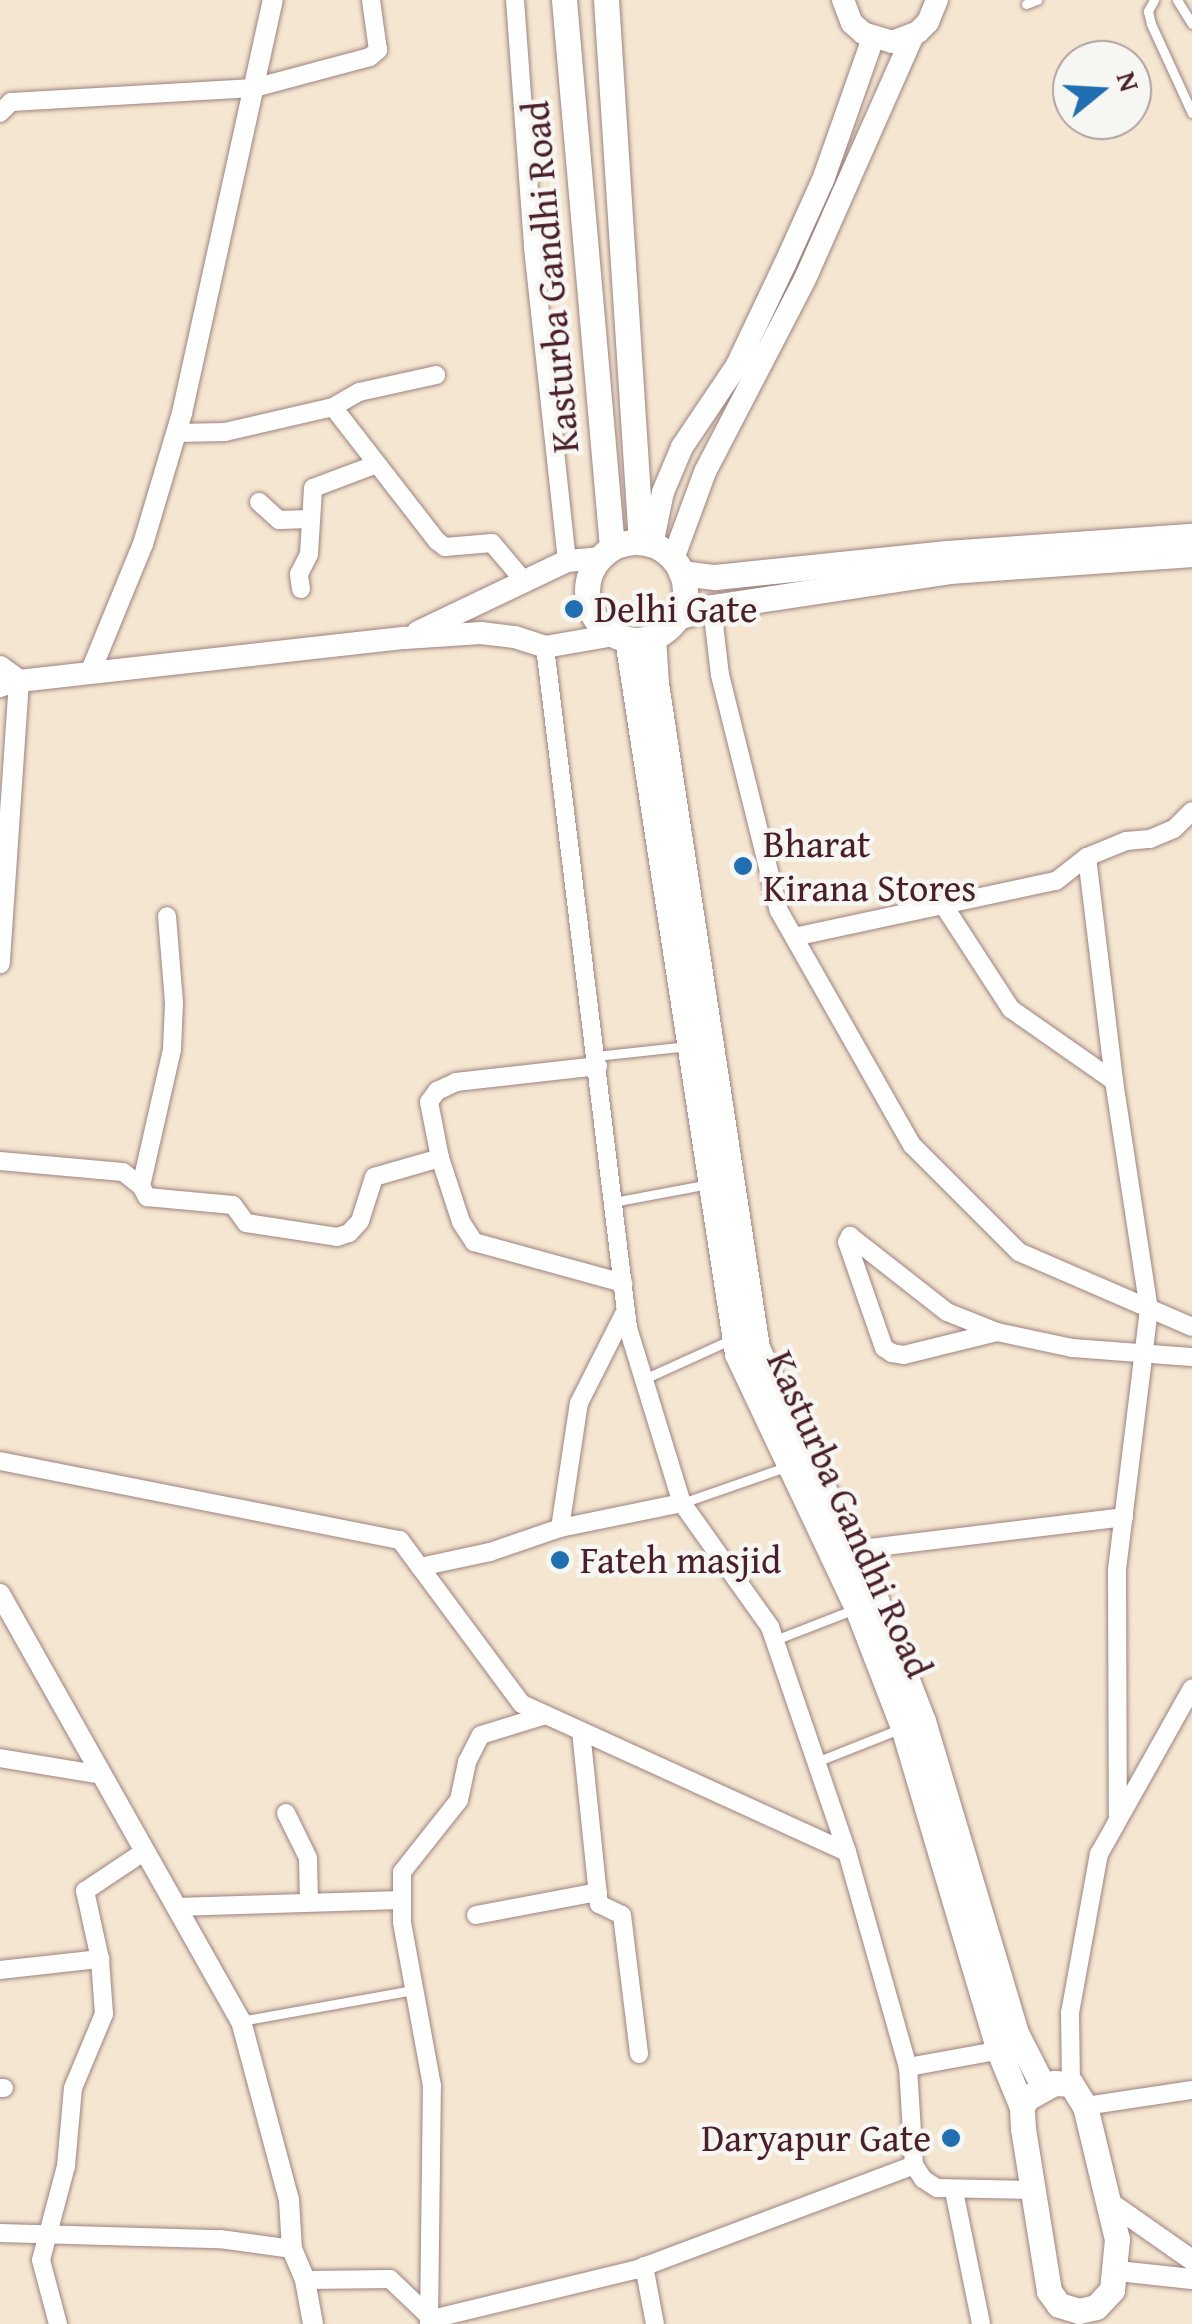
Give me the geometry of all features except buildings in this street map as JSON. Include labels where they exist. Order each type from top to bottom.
[{"type":"main road","name":"Kasturba Gandhi Road","points":[[564,0],[606,553]]},
{"type":"main road","name":"Kasturba Gandhi Road","points":[[606,0],[662,555]]},
{"type":"main road","points":[[843,0],[852,23],[873,38],[892,42],[913,35],[928,22],[937,0]]},
{"type":"main road","points":[[662,555],[805,280],[913,35]]},
{"type":"main road","points":[[677,618],[684,604],[662,555],[663,492],[682,447],[736,364],[786,264],[823,180],[873,38]]},
{"type":"main road","points":[[406,638],[566,561],[606,553],[662,555],[715,577],[948,553],[1192,536]]},
{"type":"main road","points":[[606,553],[592,570],[588,600],[592,614],[631,637]]},
{"type":"main road","points":[[6,678],[480,633],[515,637],[545,647],[631,637],[712,607],[949,571],[1192,554]]},
{"type":"main road","name":"Kasturba Gandhi Road","points":[[631,637],[737,1354],[857,1608],[903,1728],[1011,2048],[1043,2086]]},
{"type":"main road","name":"Kasturba Gandhi Road","points":[[631,637],[656,683],[757,1348],[852,1550],[923,1721],[1011,2048],[1054,2311]]},
{"type":"main road","points":[[1022,2108],[1043,2086],[1078,2095],[1112,2204],[1118,2272],[1112,2290],[1097,2315],[1054,2311]]},
{"type":"street","points":[[90,673],[143,544],[177,432],[273,0]]},
{"type":"street","points":[[0,113],[11,102],[254,88],[376,55],[370,0]]},
{"type":"street","points":[[515,0],[533,248],[566,561]]},
{"type":"street","points":[[177,432],[225,432],[333,407],[359,392],[436,375]]},
{"type":"street","points":[[333,407],[438,541],[445,547],[492,543],[524,582]]},
{"type":"street","points":[[302,589],[299,574],[309,554],[312,488],[377,464]]},
{"type":"street","points":[[259,502],[279,520],[310,518]]},
{"type":"street","points":[[712,607],[720,675],[780,911],[912,1146],[1019,1252],[1192,1327]]},
{"type":"street","points":[[545,647],[626,1310],[682,1504],[775,1640],[847,1852],[908,2067],[914,2165],[923,2179],[954,2192],[1032,2190]]},
{"type":"street","points":[[0,963],[8,755],[6,678]]},
{"type":"street","points":[[794,937],[1056,881],[1088,857],[1126,841],[1150,839],[1174,830],[1192,812]]},
{"type":"street","points":[[1088,857],[1114,1081],[1149,1309],[1117,1570],[1118,1820]]},
{"type":"street","points":[[944,906],[1011,1009],[1114,1081]]},
{"type":"street","points":[[141,1186],[172,1049],[174,1002],[167,916]]},
{"type":"street","points":[[597,1061],[456,1082],[437,1092],[430,1102],[440,1158],[461,1222],[474,1242],[623,1283]]},
{"type":"street","points":[[0,1161],[123,1172],[141,1186],[147,1197],[233,1205],[246,1222],[337,1237],[349,1233],[360,1220],[374,1177],[440,1158]]},
{"type":"street","points":[[997,1332],[904,1355],[884,1348],[847,1242],[850,1236],[947,1312],[997,1332],[1072,1348],[1192,1357]]},
{"type":"street","points":[[560,1528],[580,1403],[626,1310]]},
{"type":"street","points":[[0,1461],[400,1540],[522,1704],[847,1852]]},
{"type":"street","points":[[420,1566],[490,1552],[560,1528],[682,1504]]},
{"type":"street","points":[[852,1550],[1124,1517]]},
{"type":"street","points":[[0,1594],[241,2020],[289,2200],[292,2249],[305,2280],[313,2324]]},
{"type":"street","points":[[1192,1688],[1099,1854],[1070,2013],[1078,2095],[1192,2090]]},
{"type":"street","points":[[430,2322],[432,2086],[401,1900],[402,1872],[459,1800],[467,1762],[481,1735],[546,1715]]},
{"type":"street","points":[[581,1731],[599,1904],[622,1915],[639,2054]]},
{"type":"street","points":[[0,1758],[102,1775]]},
{"type":"street","points":[[286,1813],[308,1858],[309,1902]]},
{"type":"street","points":[[58,2324],[41,2260],[66,2166],[73,2088],[104,2014],[100,1958],[85,1891],[145,1852]]},
{"type":"street","points":[[476,1915],[598,1892]]},
{"type":"street","points":[[176,1907],[401,1900]]},
{"type":"street","points":[[0,1970],[100,1958]]},
{"type":"street","points":[[908,2067],[1011,2048]]},
{"type":"street","points":[[430,2322],[644,2266],[914,2165]]},
{"type":"street","points":[[954,2192],[981,2324]]},
{"type":"street","points":[[1112,2204],[1192,2260]]},
{"type":"street","points":[[0,2233],[220,2240],[292,2249]]},
{"type":"street","points":[[644,2266],[655,2324]]},
{"type":"street","points":[[1118,2272],[1192,2279]]},
{"type":"street","points":[[305,2280],[390,2279],[430,2322]]},
{"type":"lane","points":[[1026,4],[1038,0]]},
{"type":"lane","points":[[1154,0],[1148,11],[1151,24],[1192,113]]},
{"type":"lane","points":[[1176,0],[1192,24]]},
{"type":"lane","points":[[597,1061],[690,1046]]},
{"type":"lane","points":[[614,1202],[711,1184]]},
{"type":"lane","points":[[644,1380],[734,1338]]},
{"type":"lane","points":[[682,1504],[788,1466]]},
{"type":"lane","points":[[775,1640],[857,1608]]},
{"type":"lane","points":[[816,1762],[903,1728]]},
{"type":"lane","points":[[241,2020],[414,1990]]},
{"type":"place","name":"Delhi Gate","points":[[574,609]]},
{"type":"place","name":"Bharat Kirana Stores","points":[[743,866]]},
{"type":"place","name":"Fateh masjid","points":[[560,1560]]},
{"type":"place","name":"Daryapur Gate","points":[[951,2138]]}]
